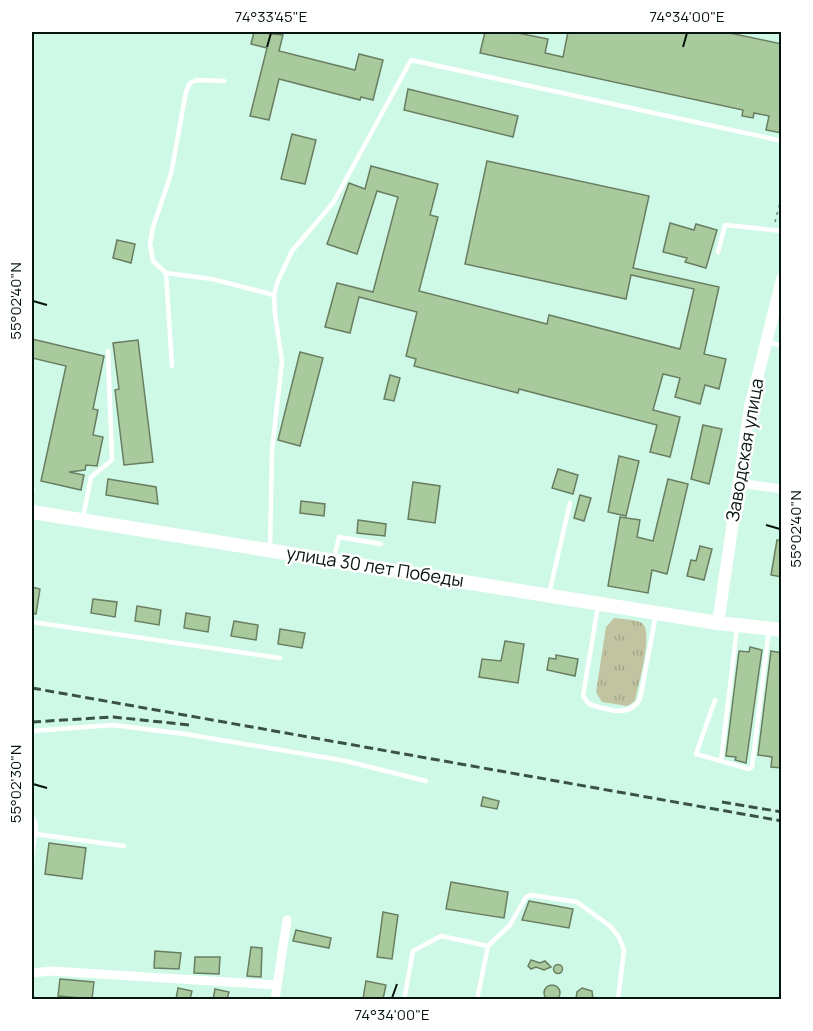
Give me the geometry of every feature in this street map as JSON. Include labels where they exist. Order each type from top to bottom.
[{"type":"main road","name":"улица 30 лет Победы","points":[[32,512],[718,623],[776,630]]},
{"type":"street","name":"Заводская улица","points":[[718,623],[750,407],[782,279]]},
{"type":"street","points":[[738,483],[782,489]]},
{"type":"street","points":[[275,999],[287,920]]},
{"type":"street","points":[[32,973],[51,971],[277,984]]},
{"type":"lane","points":[[270,550],[272,451],[282,361],[274,295],[283,267],[292,251],[333,203],[411,60],[782,141]]},
{"type":"lane","points":[[224,81],[197,80],[190,83],[186,92],[171,174],[153,227],[150,244],[153,261],[166,273],[212,279],[274,295]]},
{"type":"lane","points":[[718,252],[725,225],[782,231]]},
{"type":"lane","points":[[166,273],[172,366]]},
{"type":"lane","points":[[765,341],[782,346]]},
{"type":"lane","points":[[82,520],[91,477],[112,460],[108,351]]},
{"type":"lane","points":[[549,595],[570,503]]},
{"type":"lane","points":[[334,560],[339,537],[381,544]]},
{"type":"lane","points":[[598,603],[583,696],[589,704],[600,708],[628,711],[635,709],[640,699],[656,613]]},
{"type":"lane","points":[[32,622],[280,658]]},
{"type":"lane","points":[[721,761],[738,626]]},
{"type":"lane","points":[[715,700],[696,754],[748,769],[752,767],[776,630]]},
{"type":"lane","points":[[32,731],[99,725],[134,727],[346,762],[426,781]]},
{"type":"lane","points":[[32,816],[36,825],[32,859]]},
{"type":"lane","points":[[35,834],[124,846]]},
{"type":"lane","points":[[477,999],[488,946],[510,925],[526,897],[531,896],[578,902],[610,926],[619,937],[624,950],[618,999]]},
{"type":"lane","points":[[411,999],[404,999],[414,951],[422,945],[441,936],[488,946]]},
{"type":"path","points":[[782,195],[775,223],[782,224]]},
{"type":"green space","points":[[614,618],[639,622],[645,628],[646,648],[642,672],[635,701],[627,706],[602,702],[596,692],[606,627]]},
{"type":"building","points":[[254,32],[283,35],[279,51],[355,70],[359,54],[383,60],[373,100],[361,97],[360,100],[279,79],[269,120],[250,116],[267,48],[251,44]]},
{"type":"building","points":[[485,32],[513,32],[548,39],[545,53],[563,57],[568,32],[725,32],[782,44],[782,133],[766,130],[769,116],[754,113],[753,118],[742,116],[743,110],[480,53]]},
{"type":"building","points":[[408,89],[518,116],[513,137],[404,110]]},
{"type":"building","points":[[292,134],[316,140],[305,184],[281,179]]},
{"type":"building","points":[[487,161],[649,196],[633,268],[719,287],[704,354],[726,359],[719,389],[705,385],[700,404],[675,397],[680,378],[663,374],[653,410],[680,417],[670,457],[650,452],[657,425],[519,389],[518,393],[414,366],[416,359],[406,356],[417,312],[359,297],[350,333],[325,327],[337,283],[373,292],[398,197],[377,191],[357,254],[327,244],[349,183],[365,189],[371,166],[438,184],[430,215],[438,217],[419,291],[547,324],[549,315],[680,349],[694,289],[631,275],[626,299],[465,264]]},
{"type":"building","points":[[670,223],[694,230],[696,224],[717,230],[706,268],[685,262],[687,258],[663,252]]},
{"type":"building","points":[[117,240],[135,244],[131,263],[113,258]]},
{"type":"building","points":[[32,339],[104,356],[93,409],[98,410],[93,435],[103,437],[97,466],[86,465],[85,470],[69,472],[84,475],[81,490],[41,481],[66,366],[32,358]]},
{"type":"building","points":[[138,340],[153,462],[124,465],[115,390],[119,389],[113,343]]},
{"type":"building","points":[[300,352],[323,358],[300,446],[278,440]]},
{"type":"building","points":[[390,375],[400,378],[394,401],[384,399]]},
{"type":"building","points":[[703,425],[722,429],[709,484],[691,479]]},
{"type":"building","points":[[619,456],[639,461],[626,516],[608,512]]},
{"type":"building","points":[[558,469],[578,475],[573,494],[552,488]]},
{"type":"building","points":[[108,479],[156,487],[158,504],[106,495]]},
{"type":"building","points":[[668,479],[688,484],[667,574],[652,570],[648,593],[608,586],[620,517],[640,520],[637,537],[653,541]]},
{"type":"building","points":[[413,482],[440,486],[435,523],[408,519]]},
{"type":"building","points":[[580,495],[591,498],[584,521],[574,518]]},
{"type":"building","points":[[301,501],[325,504],[324,516],[300,513]]},
{"type":"building","points":[[358,520],[386,524],[385,536],[357,533]]},
{"type":"building","points":[[777,540],[782,540],[782,577],[771,575]]},
{"type":"building","points":[[700,546],[712,549],[704,580],[687,576],[691,560],[696,561]]},
{"type":"building","points":[[32,587],[40,589],[36,614],[32,613]]},
{"type":"building","points":[[93,599],[117,602],[115,617],[91,613]]},
{"type":"building","points":[[137,606],[161,610],[159,625],[135,621]]},
{"type":"building","points":[[186,613],[210,617],[208,632],[184,628]]},
{"type":"building","points":[[234,621],[258,625],[256,640],[231,636]]},
{"type":"building","points":[[280,629],[305,633],[302,648],[278,644]]},
{"type":"building","points":[[505,641],[524,644],[518,683],[479,677],[482,659],[501,661]]},
{"type":"building","points":[[750,647],[762,650],[746,763],[735,760],[736,757],[726,756],[739,651],[749,652]]},
{"type":"building","points":[[771,651],[782,653],[782,768],[771,767],[772,757],[758,755]]},
{"type":"building","points":[[556,655],[578,659],[575,676],[547,670],[549,658],[556,659]]},
{"type":"building","points":[[483,797],[499,801],[497,809],[481,806]]},
{"type":"building","points":[[49,843],[86,848],[82,879],[45,874]]},
{"type":"building","points":[[451,882],[508,892],[504,918],[446,909]]},
{"type":"building","points":[[529,901],[573,909],[569,928],[522,920]]},
{"type":"building","points":[[383,912],[398,915],[392,959],[377,957]]},
{"type":"building","points":[[296,930],[331,938],[329,948],[293,941]]},
{"type":"building","points":[[251,947],[262,948],[261,977],[247,976]]},
{"type":"building","points":[[155,951],[181,953],[179,969],[154,968]]},
{"type":"building","points":[[195,957],[220,957],[219,974],[194,973]]},
{"type":"building","points":[[531,960],[540,963],[545,961],[551,967],[544,970],[536,967],[531,969],[528,966]]},
{"type":"building","points":[[558,964],[563,969],[558,974],[553,969]]},
{"type":"building","points":[[60,979],[94,982],[92,999],[58,996]]},
{"type":"building","points":[[366,981],[386,985],[383,999],[363,999]]},
{"type":"building","points":[[549,985],[555,985],[560,993],[558,999],[549,1001],[544,996],[544,990]]},
{"type":"building","points":[[178,988],[192,991],[190,999],[176,999]]},
{"type":"building","points":[[582,988],[592,991],[593,999],[576,999],[577,992]]},
{"type":"building","points":[[215,989],[229,992],[227,999],[213,999]]},
{"type":"railway","points":[[32,688],[782,821]]},
{"type":"railway","points":[[32,722],[113,717],[190,725]]},
{"type":"railway","points":[[722,802],[782,812]]}]
